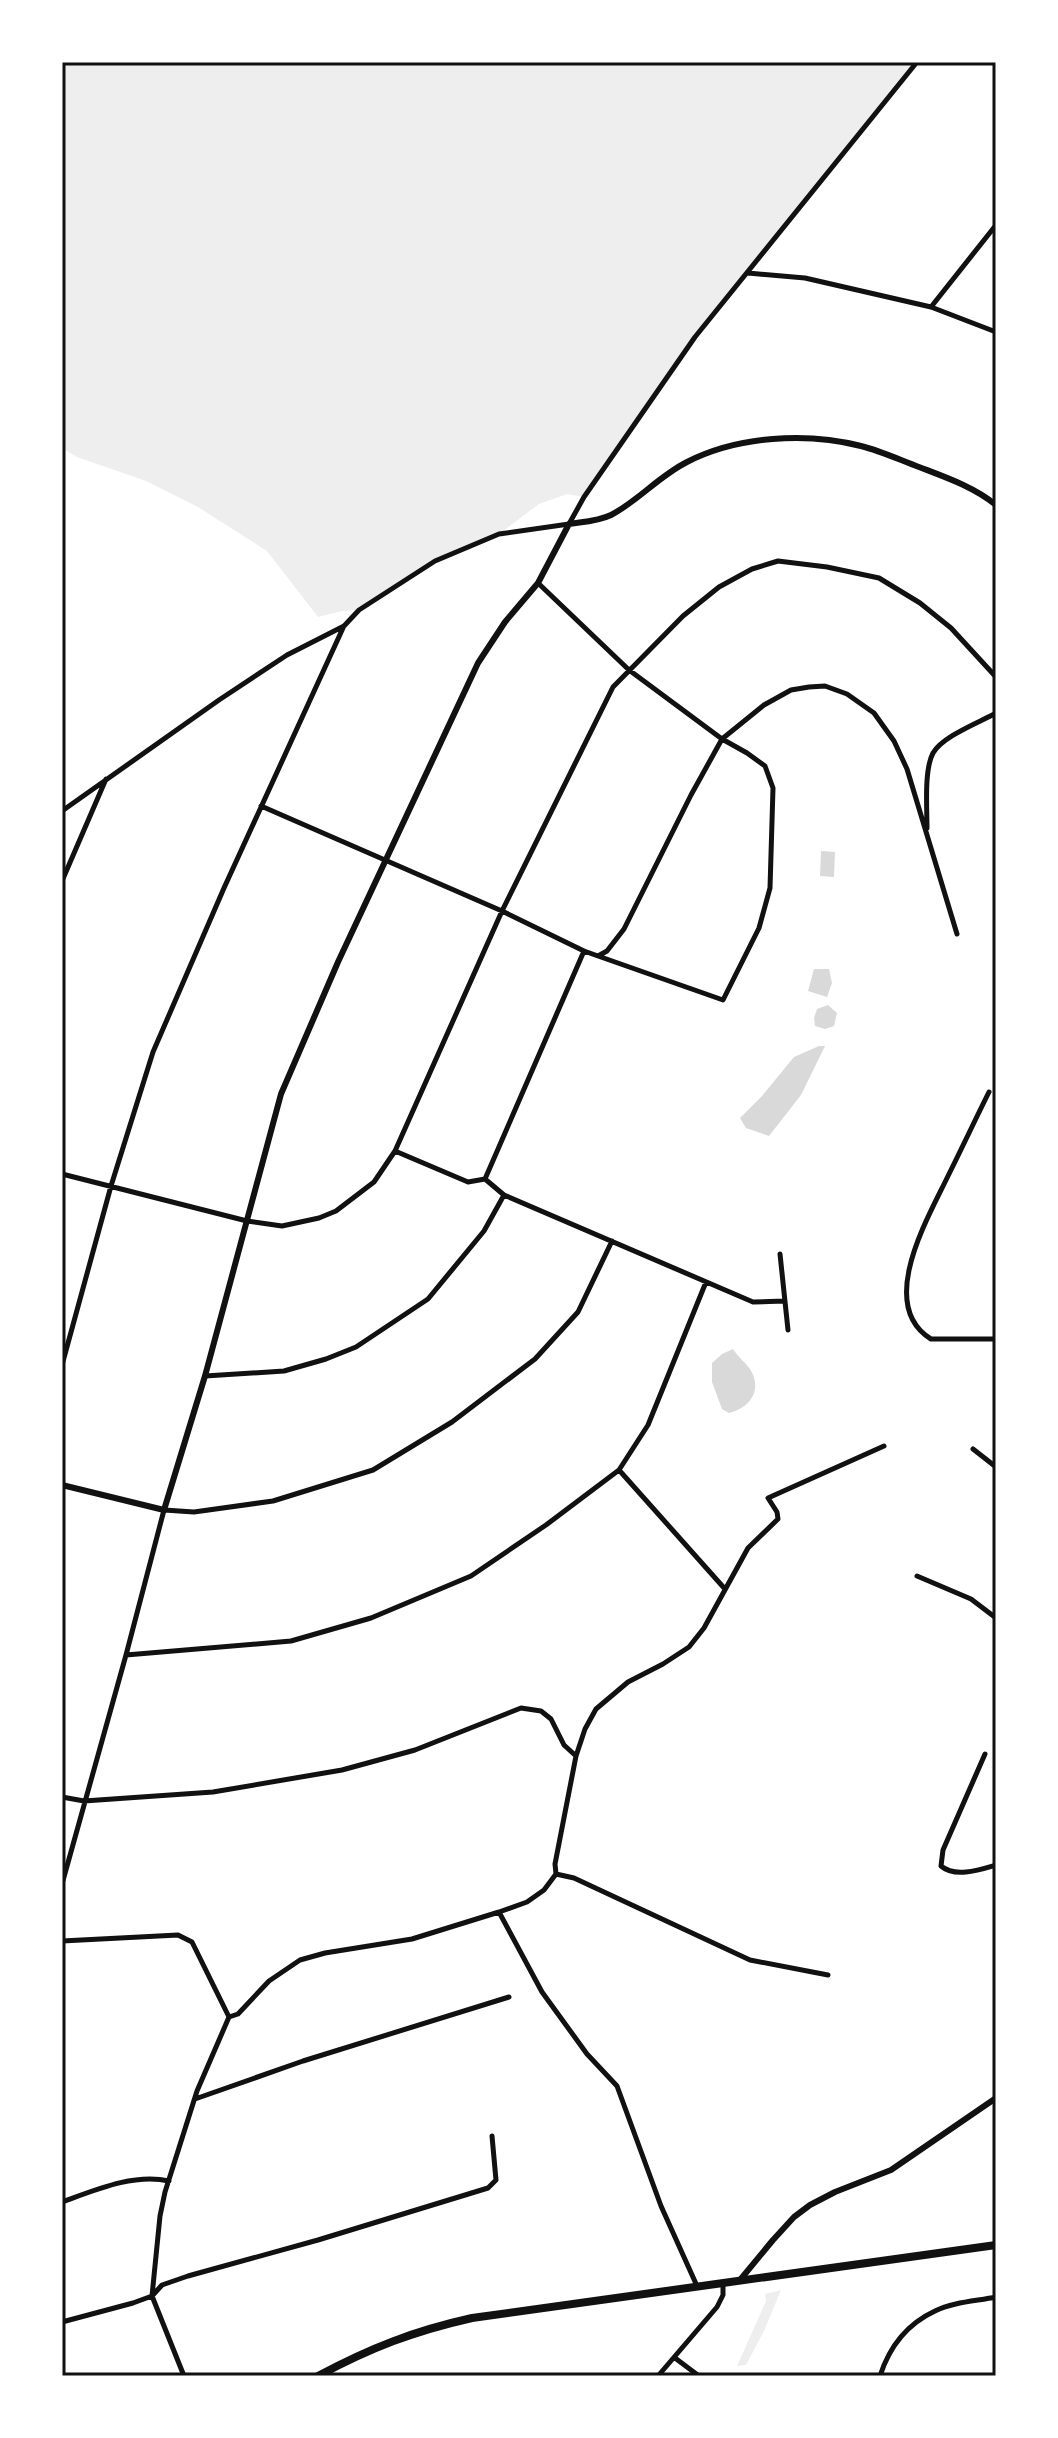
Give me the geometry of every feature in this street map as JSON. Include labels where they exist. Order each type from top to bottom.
[{"type":"main road","points":[[318,2376],[358,2354],[433,2327],[516,2311],[996,2245]]},
{"type":"street","points":[[62,1884],[281,1094],[338,962],[478,663],[505,622],[538,583],[584,497],[695,337],[917,62]]},
{"type":"street","points":[[931,307],[996,225]]},
{"type":"street","points":[[748,273],[805,278],[931,307],[996,332]]},
{"type":"street","points":[[62,1365],[111,1186],[153,1052],[344,626],[359,610],[435,561],[470,544],[499,534],[609,516],[684,463],[730,445],[832,440],[863,446],[936,473],[984,495],[996,505]]},
{"type":"street","points":[[62,1174],[247,1221],[282,1226],[336,1211],[374,1182],[395,1151],[502,911],[613,687],[683,616],[719,587],[752,569],[778,561],[879,578],[920,603],[951,628],[996,677]]},
{"type":"street","points":[[261,806],[502,911],[584,951],[723,1000],[759,928],[770,888],[773,788],[765,766],[722,739],[629,670],[538,583]]},
{"type":"street","points":[[62,811],[287,655],[344,626]]},
{"type":"street","points":[[598,956],[607,951],[624,929],[722,739],[764,705],[791,690],[825,686],[847,694],[874,713],[894,741],[907,769],[957,934]]},
{"type":"street","points":[[926,833],[933,754],[944,741],[996,713]]},
{"type":"street","points":[[62,881],[107,778]]},
{"type":"street","points":[[485,1179],[584,951]]},
{"type":"street","points":[[989,1092],[915,1246],[908,1276],[909,1313],[922,1334],[931,1339],[996,1339]]},
{"type":"street","points":[[395,1151],[468,1182],[485,1179]]},
{"type":"street","points":[[485,1179],[504,1195],[753,1302],[785,1301]]},
{"type":"street","points":[[205,1376],[284,1371],[356,1347],[428,1299],[484,1231],[504,1195]]},
{"type":"street","points":[[62,1485],[164,1510],[194,1512],[273,1501],[373,1470],[439,1430],[535,1359],[578,1312],[612,1241]]},
{"type":"street","points":[[780,1254],[788,1330]]},
{"type":"street","points":[[126,1655],[291,1641],[371,1618],[471,1576],[619,1470],[648,1425],[706,1282]]},
{"type":"street","points":[[184,2376],[152,2296],[160,2216],[194,2099],[229,2017],[245,2008],[269,1981],[300,1960],[412,1939],[527,1902],[544,1890],[556,1874],[555,1864],[576,1756],[596,1709],[628,1682],[689,1647],[704,1628],[748,1548],[778,1519],[768,1498],[884,1446]]},
{"type":"street","points":[[973,1449],[996,1467]]},
{"type":"street","points":[[619,1470],[725,1589]]},
{"type":"street","points":[[917,1576],[971,1599],[996,1618]]},
{"type":"street","points":[[62,1797],[84,1801],[213,1792],[342,1770],[415,1750],[521,1708],[541,1711],[551,1719],[564,1745],[576,1756]]},
{"type":"street","points":[[985,1754],[943,1850],[941,1866],[948,1872],[962,1872],[996,1865]]},
{"type":"street","points":[[556,1874],[574,1878],[750,1960],[828,1975]]},
{"type":"street","points":[[499,1912],[542,1992],[587,2054],[617,2086],[661,2206],[697,2286]]},
{"type":"street","points":[[62,1941],[178,1935],[192,1942],[229,2017]]},
{"type":"street","points":[[194,2099],[303,2061],[509,1997]]},
{"type":"street","points":[[740,2280],[783,2228],[810,2205],[891,2170],[996,2098]]},
{"type":"street","points":[[62,2322],[152,2296],[162,2285],[188,2276],[488,2188],[496,2180],[492,2136]]},
{"type":"street","points":[[62,2202],[141,2179],[169,2181]]},
{"type":"street","points":[[658,2376],[717,2307],[723,2295],[723,2282]]},
{"type":"street","points":[[880,2376],[886,2356],[896,2341],[935,2311],[996,2297]]},
{"type":"street","points":[[675,2358],[699,2376]]},
{"type":"shaded area","points":[[62,62],[917,62],[695,337],[584,497],[567,494],[539,504],[499,534],[435,561],[359,610],[318,617],[267,551],[198,507],[146,481],[77,457],[62,448]]},
{"type":"shaded area","points":[[821,851],[835,852],[834,877],[820,876]]},
{"type":"shaded area","points":[[814,969],[829,969],[832,983],[827,997],[808,991]]},
{"type":"shaded area","points":[[828,1005],[837,1013],[834,1026],[825,1029],[815,1026],[817,1009]]},
{"type":"shaded area","points":[[825,1046],[801,1095],[769,1136],[746,1128],[740,1118],[794,1057]]},
{"type":"shaded area","points":[[733,1349],[750,1369],[755,1391],[743,1407],[729,1413],[722,1409],[712,1382],[712,1363]]},
{"type":"shaded area","points":[[781,2290],[746,2365],[737,2366],[766,2301],[765,2294]]}]
